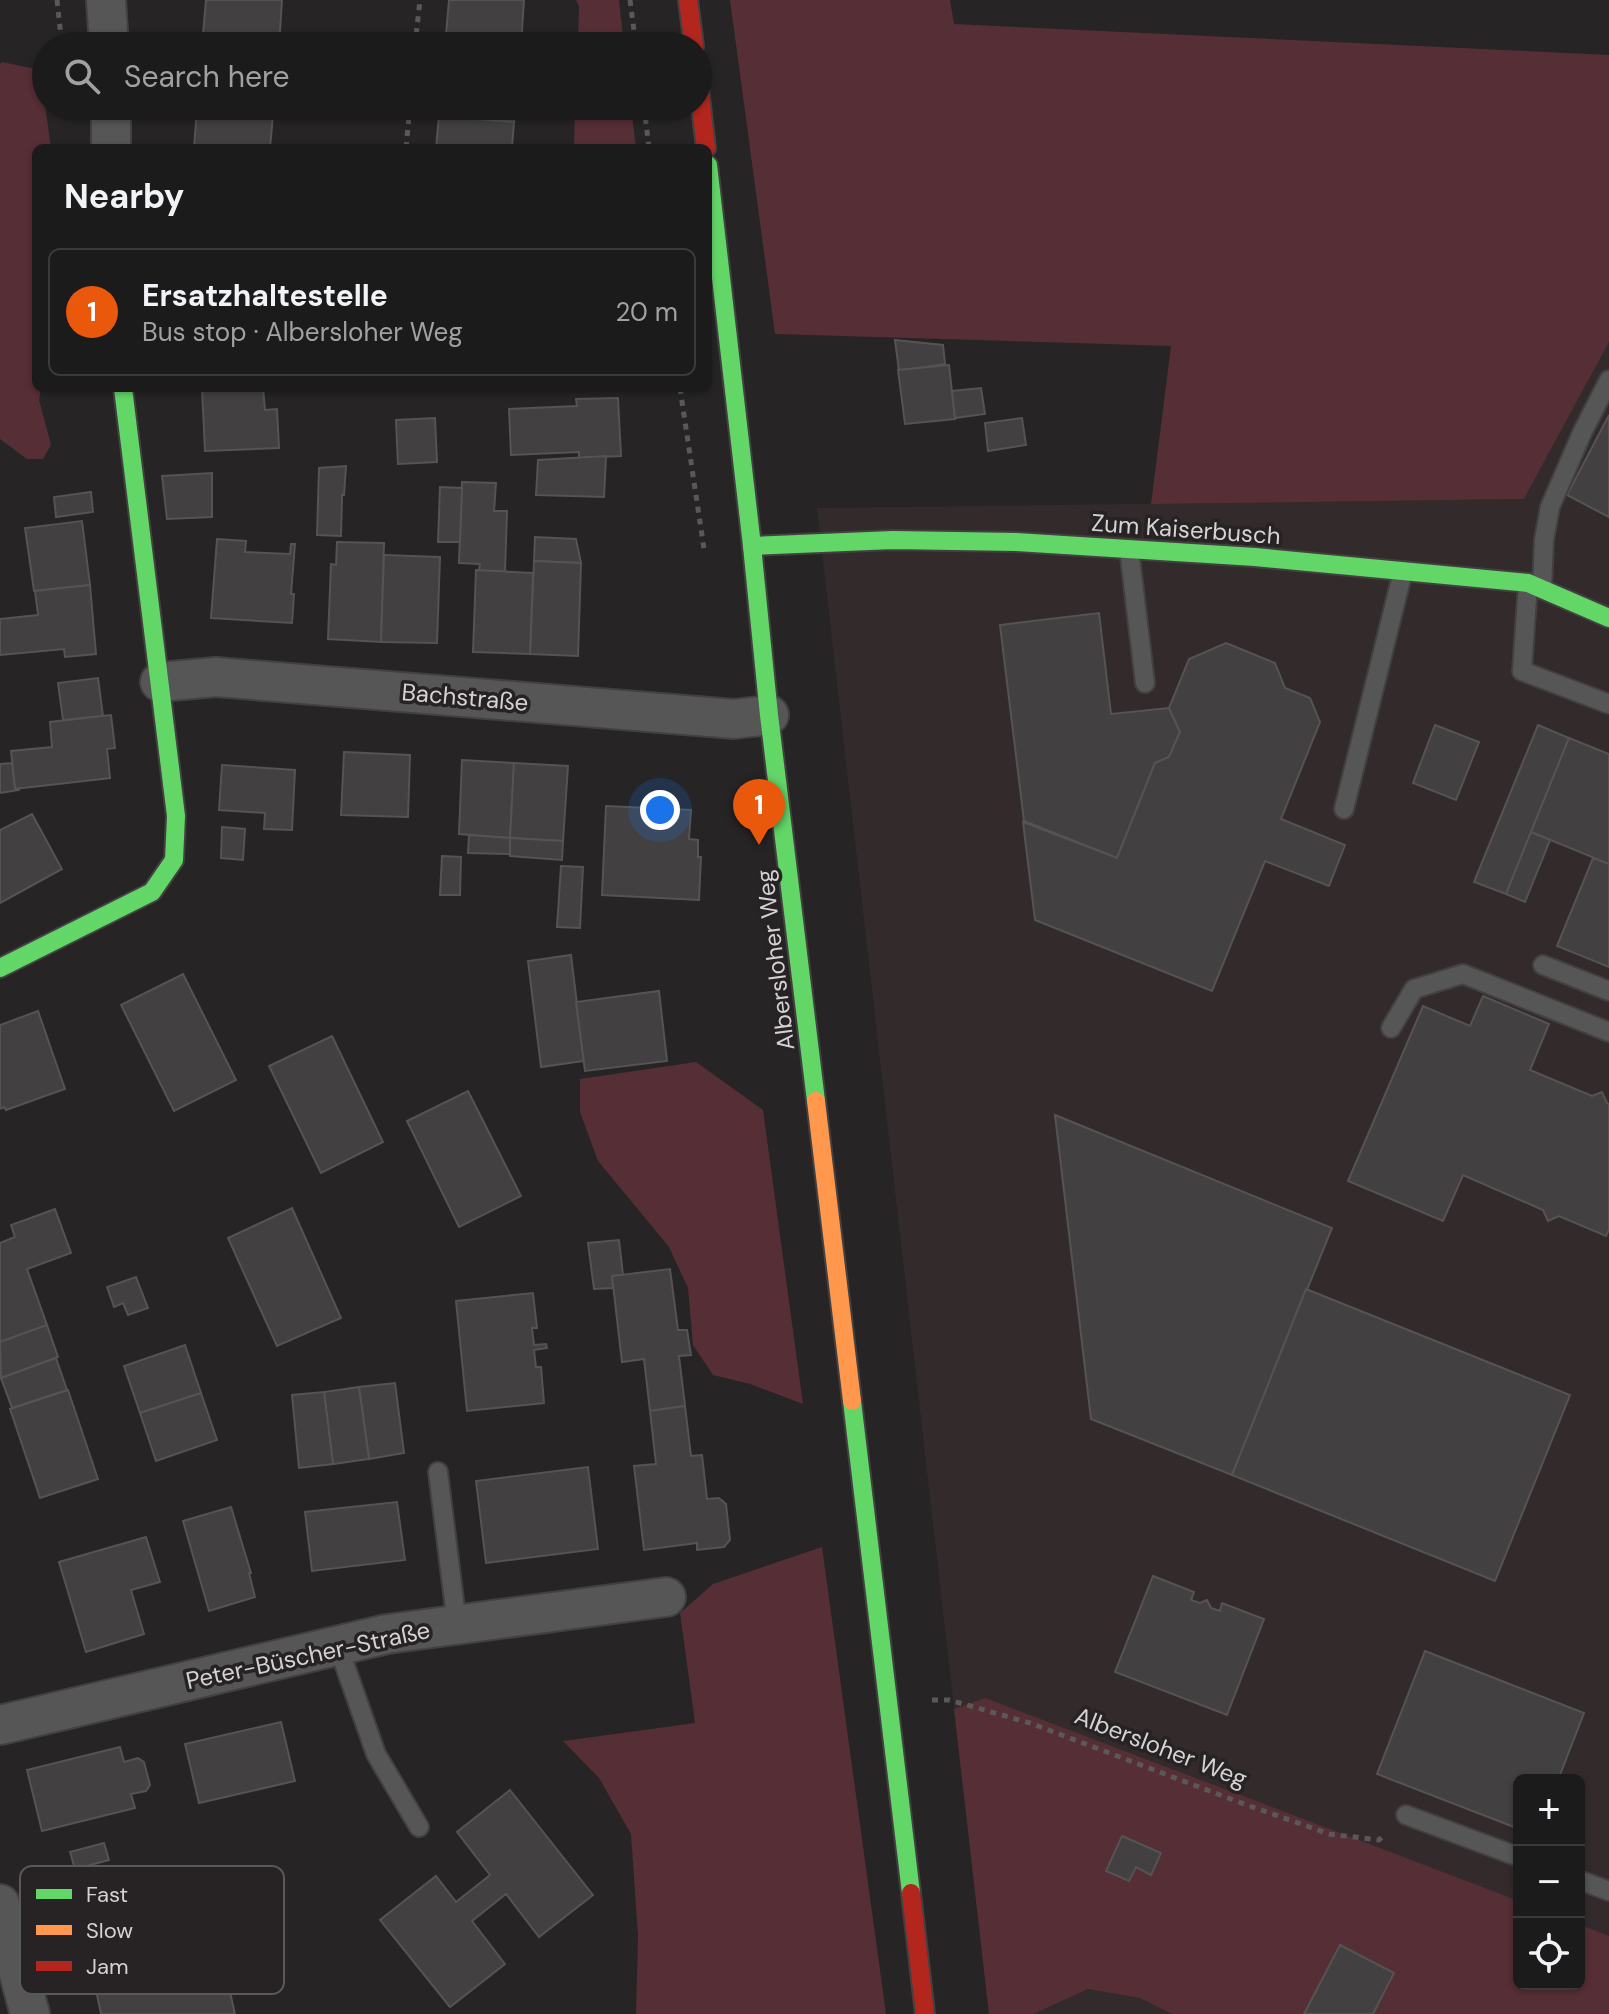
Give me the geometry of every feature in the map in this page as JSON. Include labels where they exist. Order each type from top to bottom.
[{"type":"main road","points":[[688,0],[692,32]]},
{"type":"main road","points":[[703,120],[706,144]]},
{"type":"main road","name":"Albersloher Weg","points":[[712,200],[769,715],[925,2014]]},
{"type":"main road","points":[[0,968],[152,892],[174,860],[176,816],[124,392]]},
{"type":"main road","name":"Zum Kaiserbusch","points":[[752,546],[893,540],[1016,542],[1255,557],[1535,586],[1609,618]]},
{"type":"street","points":[[106,0],[108,32]]},
{"type":"street","points":[[111,120],[111,144]]},
{"type":"street","name":"Bachstraße","points":[[160,682],[216,677],[734,719],[769,715]]},
{"type":"street","name":"Peter-Büscher-Straße","points":[[0,1725],[387,1634],[666,1597]]},
{"type":"street","points":[[0,1904],[20,1977]]},
{"type":"street","points":[[25,1994],[30,2014]]},
{"type":"lane","points":[[1609,380],[1550,507],[1522,671],[1609,704]]},
{"type":"lane","points":[[1129,549],[1145,683]]},
{"type":"lane","points":[[1344,809],[1403,571]]},
{"type":"lane","points":[[1543,965],[1609,991]]},
{"type":"lane","points":[[1391,1028],[1414,989],[1463,974],[1609,1032]]},
{"type":"lane","points":[[438,1472],[457,1625]]},
{"type":"lane","points":[[338,1646],[376,1754],[419,1827]]},
{"type":"lane","points":[[1406,1815],[1513,1855]]},
{"type":"lane","points":[[1585,1882],[1609,1891]]},
{"type":"path","points":[[57,0],[60,32]]},
{"type":"path","points":[[417,32],[420,0]]},
{"type":"path","points":[[630,0],[634,32]]},
{"type":"path","points":[[406,144],[409,120]]},
{"type":"path","points":[[646,120],[649,144]]},
{"type":"path","points":[[681,392],[704,554]]},
{"type":"path","name":"Albersloher Weg","points":[[889,1701],[949,1700],[1030,1723],[1329,1834],[1379,1840],[1406,1815]]},
{"type":"shaded area","points":[[576,0],[619,0],[622,32],[578,32],[579,6]]},
{"type":"shaded area","points":[[730,0],[950,0],[954,24],[1609,55],[1609,342],[1524,499],[1151,504],[1171,346],[775,334]]},
{"type":"shaded area","points":[[0,64],[32,68],[32,120],[47,120],[50,144],[32,144],[32,392],[40,392],[39,400],[51,445],[43,459],[27,459],[0,439]]},
{"type":"shaded area","points":[[575,120],[633,120],[636,144],[574,144]]},
{"type":"shaded area","points":[[1609,342],[1609,2014],[989,2014],[817,508],[1524,499]]},
{"type":"shaded area","points":[[696,1062],[763,1110],[803,1404],[750,1384],[713,1375],[693,1345],[688,1288],[669,1247],[598,1161],[580,1112],[580,1079]]},
{"type":"shaded area","points":[[822,1547],[886,2014],[636,2014],[638,1936],[631,1834],[599,1778],[563,1741],[695,1723],[680,1613],[713,1584]]},
{"type":"shaded area","points":[[985,1698],[1513,1899],[1513,1990],[1585,1990],[1585,1926],[1609,1936],[1609,2014],[1172,2014],[1140,1998],[1088,1989],[1033,2014],[989,2014],[954,1709]]},
{"type":"building","points":[[206,0],[282,0],[280,32],[203,32]]},
{"type":"building","points":[[449,0],[524,0],[522,32],[446,32]]},
{"type":"building","points":[[196,120],[273,120],[270,144],[194,144]]},
{"type":"building","points":[[439,120],[514,122],[512,144],[436,144]]},
{"type":"building","points":[[895,340],[943,345],[945,364],[899,371]]},
{"type":"building","points":[[949,365],[955,419],[905,424],[898,370]]},
{"type":"building","points":[[981,388],[985,414],[955,418],[952,391]]},
{"type":"building","points":[[202,392],[263,392],[265,410],[277,409],[279,448],[205,451]]},
{"type":"building","points":[[618,398],[621,456],[579,458],[579,452],[511,455],[509,409],[577,406],[576,399]]},
{"type":"building","points":[[1609,415],[1609,517],[1567,495]]},
{"type":"building","points":[[435,418],[437,462],[398,464],[396,420]]},
{"type":"building","points":[[1022,418],[1026,445],[988,451],[985,423]]},
{"type":"building","points":[[606,456],[604,497],[536,495],[538,460]]},
{"type":"building","points":[[346,466],[341,536],[317,535],[319,468]]},
{"type":"building","points":[[212,473],[212,517],[167,519],[162,476]]},
{"type":"building","points":[[462,482],[496,483],[494,511],[507,511],[505,572],[479,571],[480,564],[459,563]]},
{"type":"building","points":[[440,487],[462,488],[460,542],[438,542]]},
{"type":"building","points":[[91,492],[93,512],[56,517],[54,497]]},
{"type":"building","points":[[82,521],[90,585],[34,591],[25,528]]},
{"type":"building","points":[[535,537],[576,539],[581,563],[534,561]]},
{"type":"building","points":[[217,539],[246,541],[245,552],[290,554],[291,544],[295,544],[292,623],[211,618]]},
{"type":"building","points":[[337,542],[384,543],[381,642],[328,639],[331,564],[336,565]]},
{"type":"building","points":[[384,555],[440,557],[437,643],[381,642]]},
{"type":"building","points":[[534,561],[581,563],[578,656],[530,654]]},
{"type":"building","points":[[476,570],[533,573],[530,654],[473,652]]},
{"type":"building","points":[[90,585],[96,654],[65,657],[64,649],[0,655],[0,619],[38,615],[35,591]]},
{"type":"building","points":[[1099,613],[1111,714],[1169,708],[1180,732],[1169,757],[1155,763],[1117,858],[1024,821],[1000,625]]},
{"type":"building","points":[[1226,643],[1275,663],[1285,688],[1310,698],[1320,722],[1281,819],[1345,845],[1329,886],[1265,861],[1212,991],[1035,920],[1023,822],[1117,858],[1155,763],[1169,757],[1180,732],[1169,708],[1189,659]]},
{"type":"building","points":[[98,678],[103,716],[63,720],[58,683]]},
{"type":"building","points":[[111,715],[115,748],[107,749],[110,778],[15,789],[11,751],[52,747],[50,722]]},
{"type":"building","points":[[1435,725],[1479,742],[1456,800],[1413,783]]},
{"type":"building","points":[[1538,725],[1569,738],[1506,894],[1474,882]]},
{"type":"building","points":[[1569,738],[1609,754],[1609,864],[1531,832]]},
{"type":"building","points":[[344,752],[410,755],[408,817],[341,815]]},
{"type":"building","points":[[462,760],[514,763],[510,838],[459,834]]},
{"type":"building","points":[[12,763],[15,789],[19,790],[0,793],[0,764]]},
{"type":"building","points":[[514,763],[568,766],[563,841],[510,838]]},
{"type":"building","points":[[222,765],[295,770],[292,830],[264,829],[265,813],[219,810]]},
{"type":"building","points":[[606,806],[691,810],[689,839],[698,840],[698,857],[701,857],[699,900],[602,895]]},
{"type":"building","points":[[32,814],[62,869],[0,903],[0,830]]},
{"type":"building","points":[[222,827],[245,829],[243,860],[221,858]]},
{"type":"building","points":[[1531,832],[1550,840],[1525,902],[1506,894]]},
{"type":"building","points":[[469,835],[510,838],[510,854],[468,853]]},
{"type":"building","points":[[510,838],[563,841],[562,860],[510,856]]},
{"type":"building","points":[[442,856],[461,857],[460,895],[440,895]]},
{"type":"building","points":[[1593,858],[1609,864],[1609,967],[1557,946]]},
{"type":"building","points":[[561,866],[583,867],[580,928],[557,927]]},
{"type":"building","points":[[571,955],[584,1061],[541,1067],[528,961]]},
{"type":"building","points":[[183,974],[236,1080],[174,1111],[121,1005]]},
{"type":"building","points":[[659,991],[667,1061],[585,1071],[576,1002]]},
{"type":"building","points":[[1483,996],[1549,1024],[1530,1070],[1592,1096],[1602,1092],[1609,1104],[1609,1229],[1606,1236],[1559,1216],[1548,1221],[1543,1210],[1463,1175],[1443,1221],[1348,1181],[1423,1006],[1470,1026]]},
{"type":"building","points":[[38,1011],[65,1089],[6,1110],[4,1107],[0,1109],[0,1025]]},
{"type":"building","points":[[332,1036],[383,1142],[321,1173],[269,1066]]},
{"type":"building","points":[[468,1091],[521,1196],[459,1227],[407,1121]]},
{"type":"building","points":[[1055,1115],[1332,1228],[1232,1475],[1091,1419]]},
{"type":"building","points":[[292,1208],[341,1318],[277,1346],[228,1238]]},
{"type":"building","points":[[55,1209],[71,1253],[27,1269],[47,1325],[0,1342],[0,1243],[15,1237],[11,1225]]},
{"type":"building","points":[[619,1240],[623,1275],[612,1276],[613,1288],[594,1289],[588,1243]]},
{"type":"building","points":[[670,1269],[678,1330],[687,1330],[691,1355],[679,1356],[685,1406],[650,1411],[644,1359],[622,1362],[612,1276]]},
{"type":"building","points":[[136,1277],[148,1308],[128,1315],[123,1303],[114,1307],[107,1287]]},
{"type":"building","points":[[1306,1289],[1570,1395],[1495,1581],[1232,1475]]},
{"type":"building","points":[[533,1293],[537,1328],[532,1328],[534,1345],[546,1344],[547,1348],[534,1350],[536,1367],[541,1367],[544,1403],[467,1411],[456,1301]]},
{"type":"building","points":[[47,1325],[58,1357],[1,1378],[0,1342]]},
{"type":"building","points":[[185,1345],[201,1393],[140,1413],[124,1366]]},
{"type":"building","points":[[56,1358],[67,1390],[12,1408],[1,1378]]},
{"type":"building","points":[[395,1383],[404,1453],[369,1459],[359,1387]]},
{"type":"building","points":[[359,1387],[369,1459],[333,1464],[324,1392]]},
{"type":"building","points":[[68,1390],[98,1479],[40,1498],[10,1409]]},
{"type":"building","points":[[324,1392],[333,1464],[299,1468],[292,1395]]},
{"type":"building","points":[[201,1393],[217,1440],[156,1461],[140,1413]]},
{"type":"building","points":[[685,1406],[691,1456],[702,1455],[707,1499],[719,1498],[726,1504],[730,1540],[724,1547],[697,1550],[697,1543],[644,1550],[634,1466],[656,1464],[650,1411]]},
{"type":"building","points":[[588,1467],[598,1549],[486,1563],[476,1481]]},
{"type":"building","points":[[397,1502],[405,1560],[312,1571],[305,1512]]},
{"type":"building","points":[[231,1507],[255,1597],[209,1611],[183,1521]]},
{"type":"building","points":[[146,1537],[160,1582],[131,1590],[144,1634],[86,1652],[59,1562]]},
{"type":"building","points":[[1153,1576],[1194,1592],[1191,1600],[1200,1603],[1207,1600],[1211,1608],[1220,1611],[1222,1603],[1264,1619],[1227,1715],[1115,1672]]},
{"type":"building","points":[[1425,1651],[1584,1713],[1560,1774],[1513,1774],[1513,1827],[1377,1774]]},
{"type":"building","points":[[281,1722],[295,1781],[199,1803],[185,1744]]},
{"type":"building","points":[[120,1747],[124,1762],[138,1758],[144,1762],[150,1785],[146,1791],[131,1794],[135,1808],[42,1831],[27,1770]]},
{"type":"building","points":[[510,1790],[593,1895],[539,1937],[506,1894],[472,1921],[505,1964],[450,2007],[380,1920],[436,1876],[456,1902],[490,1875],[457,1832]]},
{"type":"building","points":[[1122,1836],[1161,1853],[1151,1875],[1136,1867],[1129,1881],[1106,1871]]},
{"type":"building","points":[[104,1843],[109,1860],[74,1866],[70,1852]]},
{"type":"building","points":[[1340,1945],[1394,1973],[1373,2014],[1304,2014]]},
{"type":"building","points":[[97,1994],[230,1994],[235,2014],[101,2014]]},
{"type":"traffic: fast","points":[[712,200],[769,715],[816,1101]]},
{"type":"traffic: fast","points":[[0,968],[152,892],[174,860],[176,816],[123,392]]},
{"type":"traffic: fast","points":[[752,546],[893,540],[1016,542],[1255,557],[1528,583],[1609,618]]},
{"type":"traffic: fast","points":[[852,1401],[911,1893]]},
{"type":"traffic: slow","points":[[816,1101],[852,1401]]},
{"type":"traffic: jam","points":[[688,0],[692,32]]},
{"type":"traffic: jam","points":[[703,120],[706,144]]},
{"type":"traffic: jam","points":[[911,1893],[925,2014]]},
{"type":"place","name":"Ersatzhaltestelle","points":[[759,845]]}]
